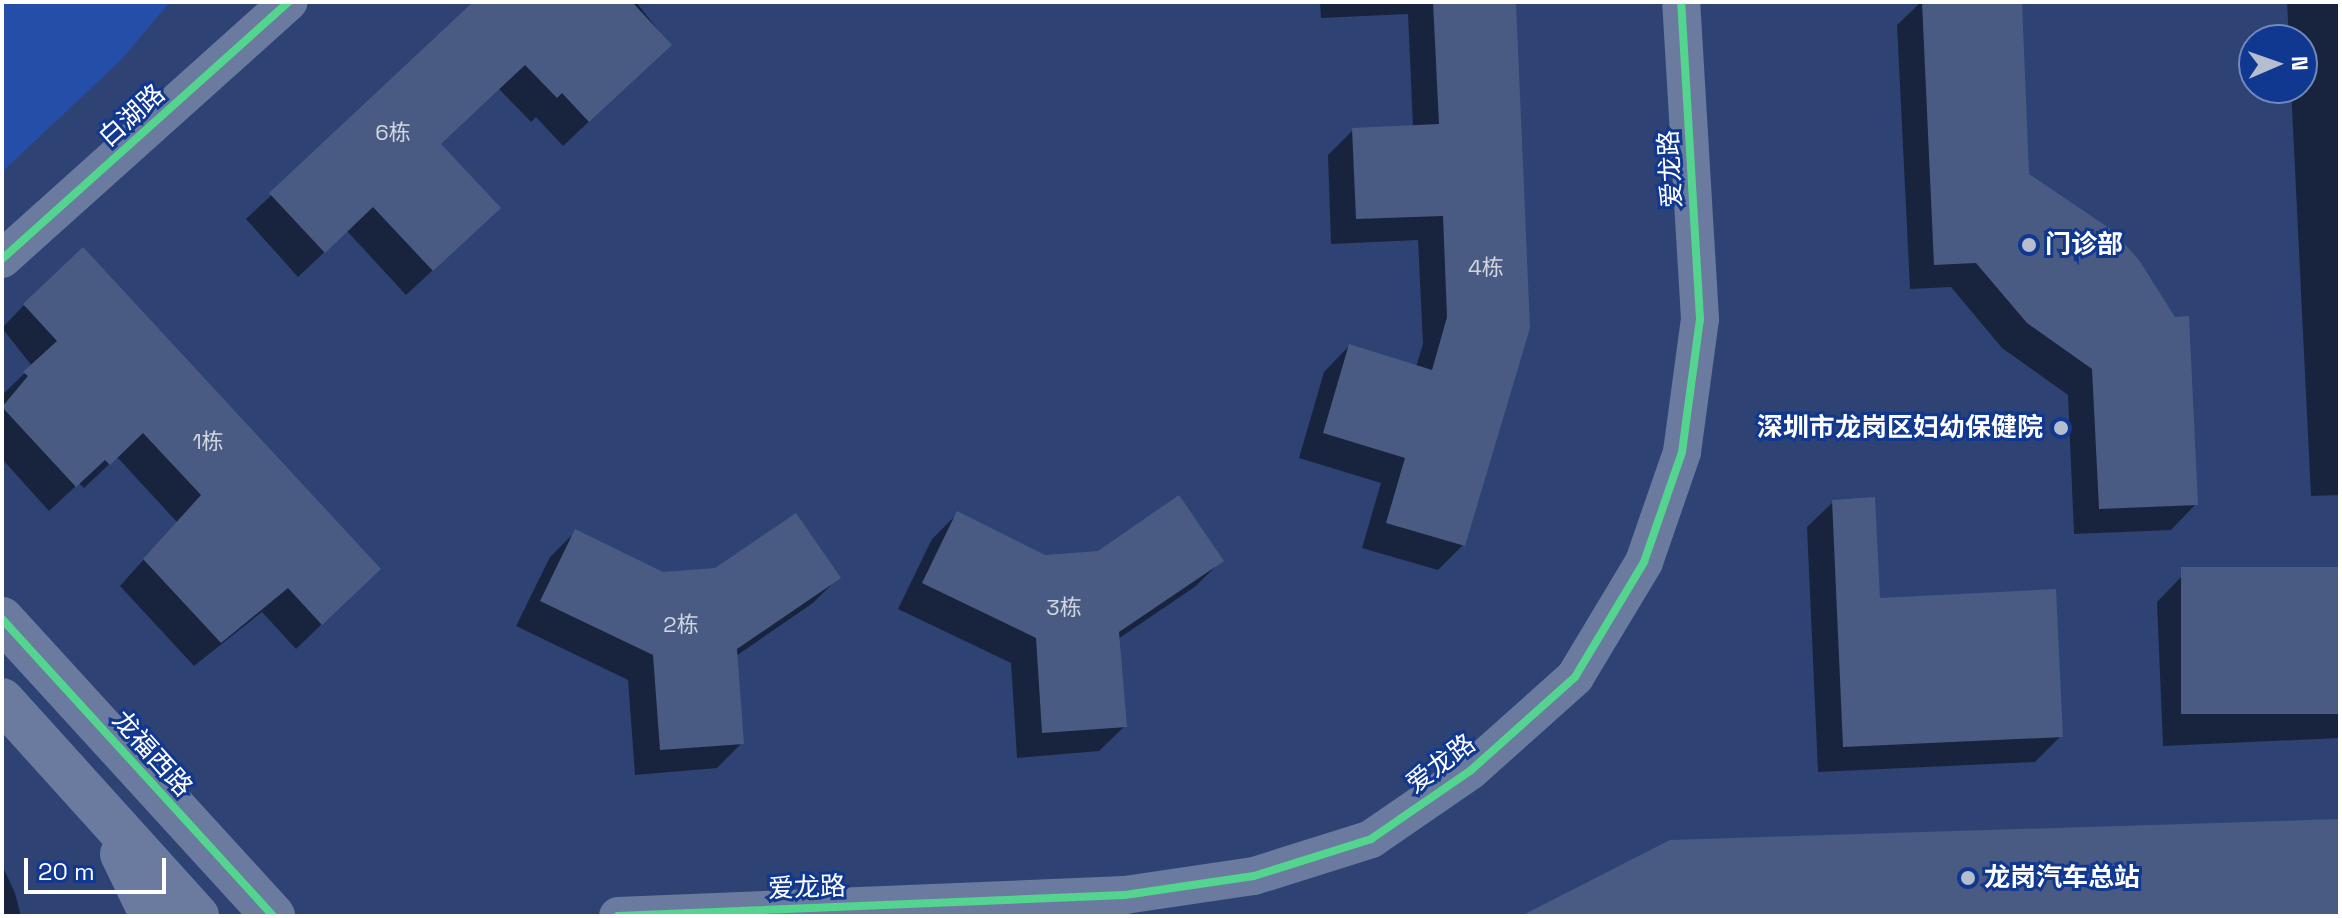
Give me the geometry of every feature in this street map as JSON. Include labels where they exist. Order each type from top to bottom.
[{"type":"street","name":"白湖路","points":[[2,259],[288,2]]},
{"type":"street","name":"爱龙路","points":[[618,916],[1125,895],[1254,876],[1371,839],[1470,771],[1575,677],[1644,562],[1682,452],[1700,319],[1681,2]]},
{"type":"street","name":"龙福西路","points":[[2,619],[273,916]]},
{"type":"street","points":[[2,700],[197,916]]},
{"type":"street","points":[[100,809],[152,916]]},
{"type":"shaded area","points":[[2,2],[170,2],[121,60],[2,172]]},
{"type":"building","points":[[473,2],[632,2],[672,45],[589,122],[562,93],[557,98],[525,65],[441,144],[501,208],[433,271],[373,207],[325,253],[269,193]]},
{"type":"building","points":[[1433,2],[1516,2],[1530,328],[1465,546],[1386,523],[1405,458],[1323,433],[1349,344],[1432,370],[1447,317],[1443,216],[1356,219],[1352,128],[1439,124]]},
{"type":"building","name":"门诊部","points":[[1922,2],[2022,2],[2029,174],[2112,230],[2139,260],[2175,317],[2189,316],[2198,505],[2099,509],[2092,369],[2027,323],[1976,263],[1934,265]]},
{"type":"building","points":[[83,247],[381,569],[322,625],[288,588],[221,643],[143,559],[201,495],[143,433],[110,465],[105,460],[76,487],[2,407],[28,376],[23,372],[57,341],[23,304]]},
{"type":"building","points":[[1179,495],[1224,561],[1119,632],[1127,727],[1042,733],[1036,638],[922,583],[957,511],[1045,555],[1098,551]]},
{"type":"building","points":[[1875,497],[1880,598],[2056,589],[2063,737],[1843,747],[1832,500]]},
{"type":"building","points":[[796,513],[841,578],[737,649],[744,744],[660,750],[653,655],[540,601],[575,529],[663,572],[715,568]]},
{"type":"building","points":[[2181,567],[2340,567],[2340,714],[2181,714]]},
{"type":"building","name":"龙岗汽车总站","points":[[2340,819],[2340,916],[1521,916],[1670,840]]},
{"type":"cycle path","points":[[2,259],[288,2]]},
{"type":"cycle path","points":[[618,916],[1125,895],[1254,876],[1371,839],[1470,771],[1575,677],[1644,562],[1682,452],[1700,319],[1681,2]]},
{"type":"cycle path","points":[[2,619],[273,916]]},
{"type":"place","name":"门诊部","points":[[2029,245]]},
{"type":"place","name":"深圳市龙岗区妇幼保健院","points":[[2061,428]]},
{"type":"place","name":"龙岗汽车总站","points":[[1968,878]]}]
